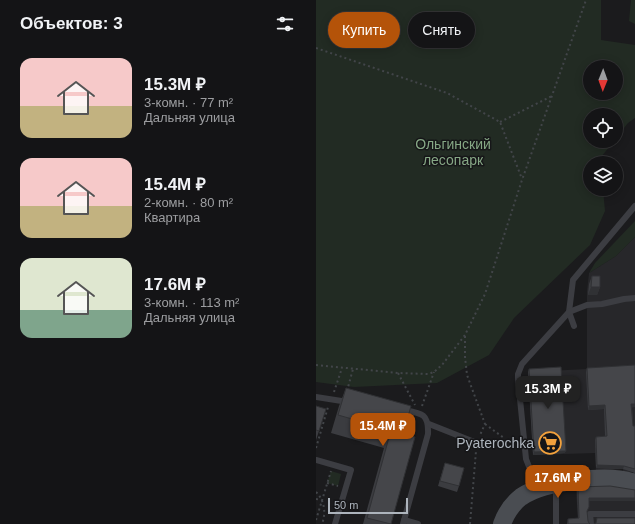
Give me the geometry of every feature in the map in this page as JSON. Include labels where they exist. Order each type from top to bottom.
[{"type":"street","points":[[502,524],[504,518],[514,504],[529,493],[538,489],[556,484],[604,479],[624,480],[635,483]]},
{"type":"lane","points":[[574,326],[569,312],[573,280],[635,206]]},
{"type":"lane","points":[[538,489],[526,458],[518,374],[522,364],[569,312],[587,305],[635,298]]},
{"type":"lane","points":[[316,397],[352,403]]},
{"type":"lane","points":[[397,409],[424,415],[429,424],[428,434],[403,522],[418,524]]},
{"type":"lane","points":[[429,424],[477,443]]},
{"type":"lane","points":[[316,460],[351,470],[335,524]]},
{"type":"lane","points":[[556,484],[556,524]]},
{"type":"lane","points":[[591,524],[590,514],[635,514]]},
{"type":"path","points":[[316,365],[398,373],[428,374],[434,372],[442,365],[465,335],[485,294],[522,180],[586,0]]},
{"type":"path","points":[[316,48],[447,93],[500,122],[522,180]]},
{"type":"path","points":[[500,122],[553,96]]},
{"type":"path","points":[[465,335],[467,375],[485,424],[504,438]]},
{"type":"path","points":[[316,448],[342,368]]},
{"type":"path","points":[[345,402],[352,369]]},
{"type":"path","points":[[419,413],[434,372]]},
{"type":"path","points":[[398,373],[419,413]]},
{"type":"path","points":[[470,524],[477,443],[485,424]]},
{"type":"path","points":[[316,520],[333,465]]},
{"type":"path","points":[[327,483],[346,488]]},
{"type":"path","points":[[316,492],[322,500],[324,514],[322,524]]},
{"type":"path","points":[[316,499],[322,500]]},
{"type":"shaded area","points":[[635,237],[635,475],[633,475],[633,472],[623,472],[623,469],[596,471],[595,453],[533,455],[528,372],[587,369],[587,291],[589,273],[616,256]]},
{"type":"shaded area","points":[[576,489],[635,490],[635,524],[567,524],[578,521]]},
{"type":"green space","name":"Ольгинский лесопарк","points":[[316,0],[601,0],[601,40],[635,45],[635,118],[623,129],[623,108],[583,108],[583,148],[608,148],[602,156],[583,156],[583,196],[604,196],[605,211],[590,245],[514,318],[489,355],[437,383],[354,387],[316,382]]},
{"type":"green space","points":[[631,0],[635,0],[635,24],[629,21]]},
{"type":"green space","points":[[635,221],[635,237],[616,256],[589,273],[595,263]]},
{"type":"green space","points":[[331,471],[341,474],[338,486],[327,483]]},
{"type":"building","points":[[592,276],[600,276],[600,287],[591,287]]},
{"type":"building","points":[[635,365],[635,404],[631,404],[633,426],[635,426],[635,469],[624,466],[597,465],[596,437],[607,436],[605,405],[589,406],[587,368]]},
{"type":"building","points":[[561,367],[566,451],[534,452],[529,369]]},
{"type":"building","points":[[346,388],[411,406],[403,434],[415,437],[391,524],[367,518],[391,430],[338,415]]},
{"type":"building","points":[[316,406],[326,409],[319,431],[316,430]]},
{"type":"building","points":[[445,463],[464,468],[459,486],[440,481]]},
{"type":"building","points":[[610,486],[635,490],[635,498],[589,498],[589,507],[587,511],[588,521],[590,524],[568,524],[568,519],[579,518],[578,487]]},
{"type":"building","points":[[597,518],[635,518],[635,524],[594,524],[596,523]]},
{"type":"place","name":"Pyaterochka","points":[[550,443]]}]
